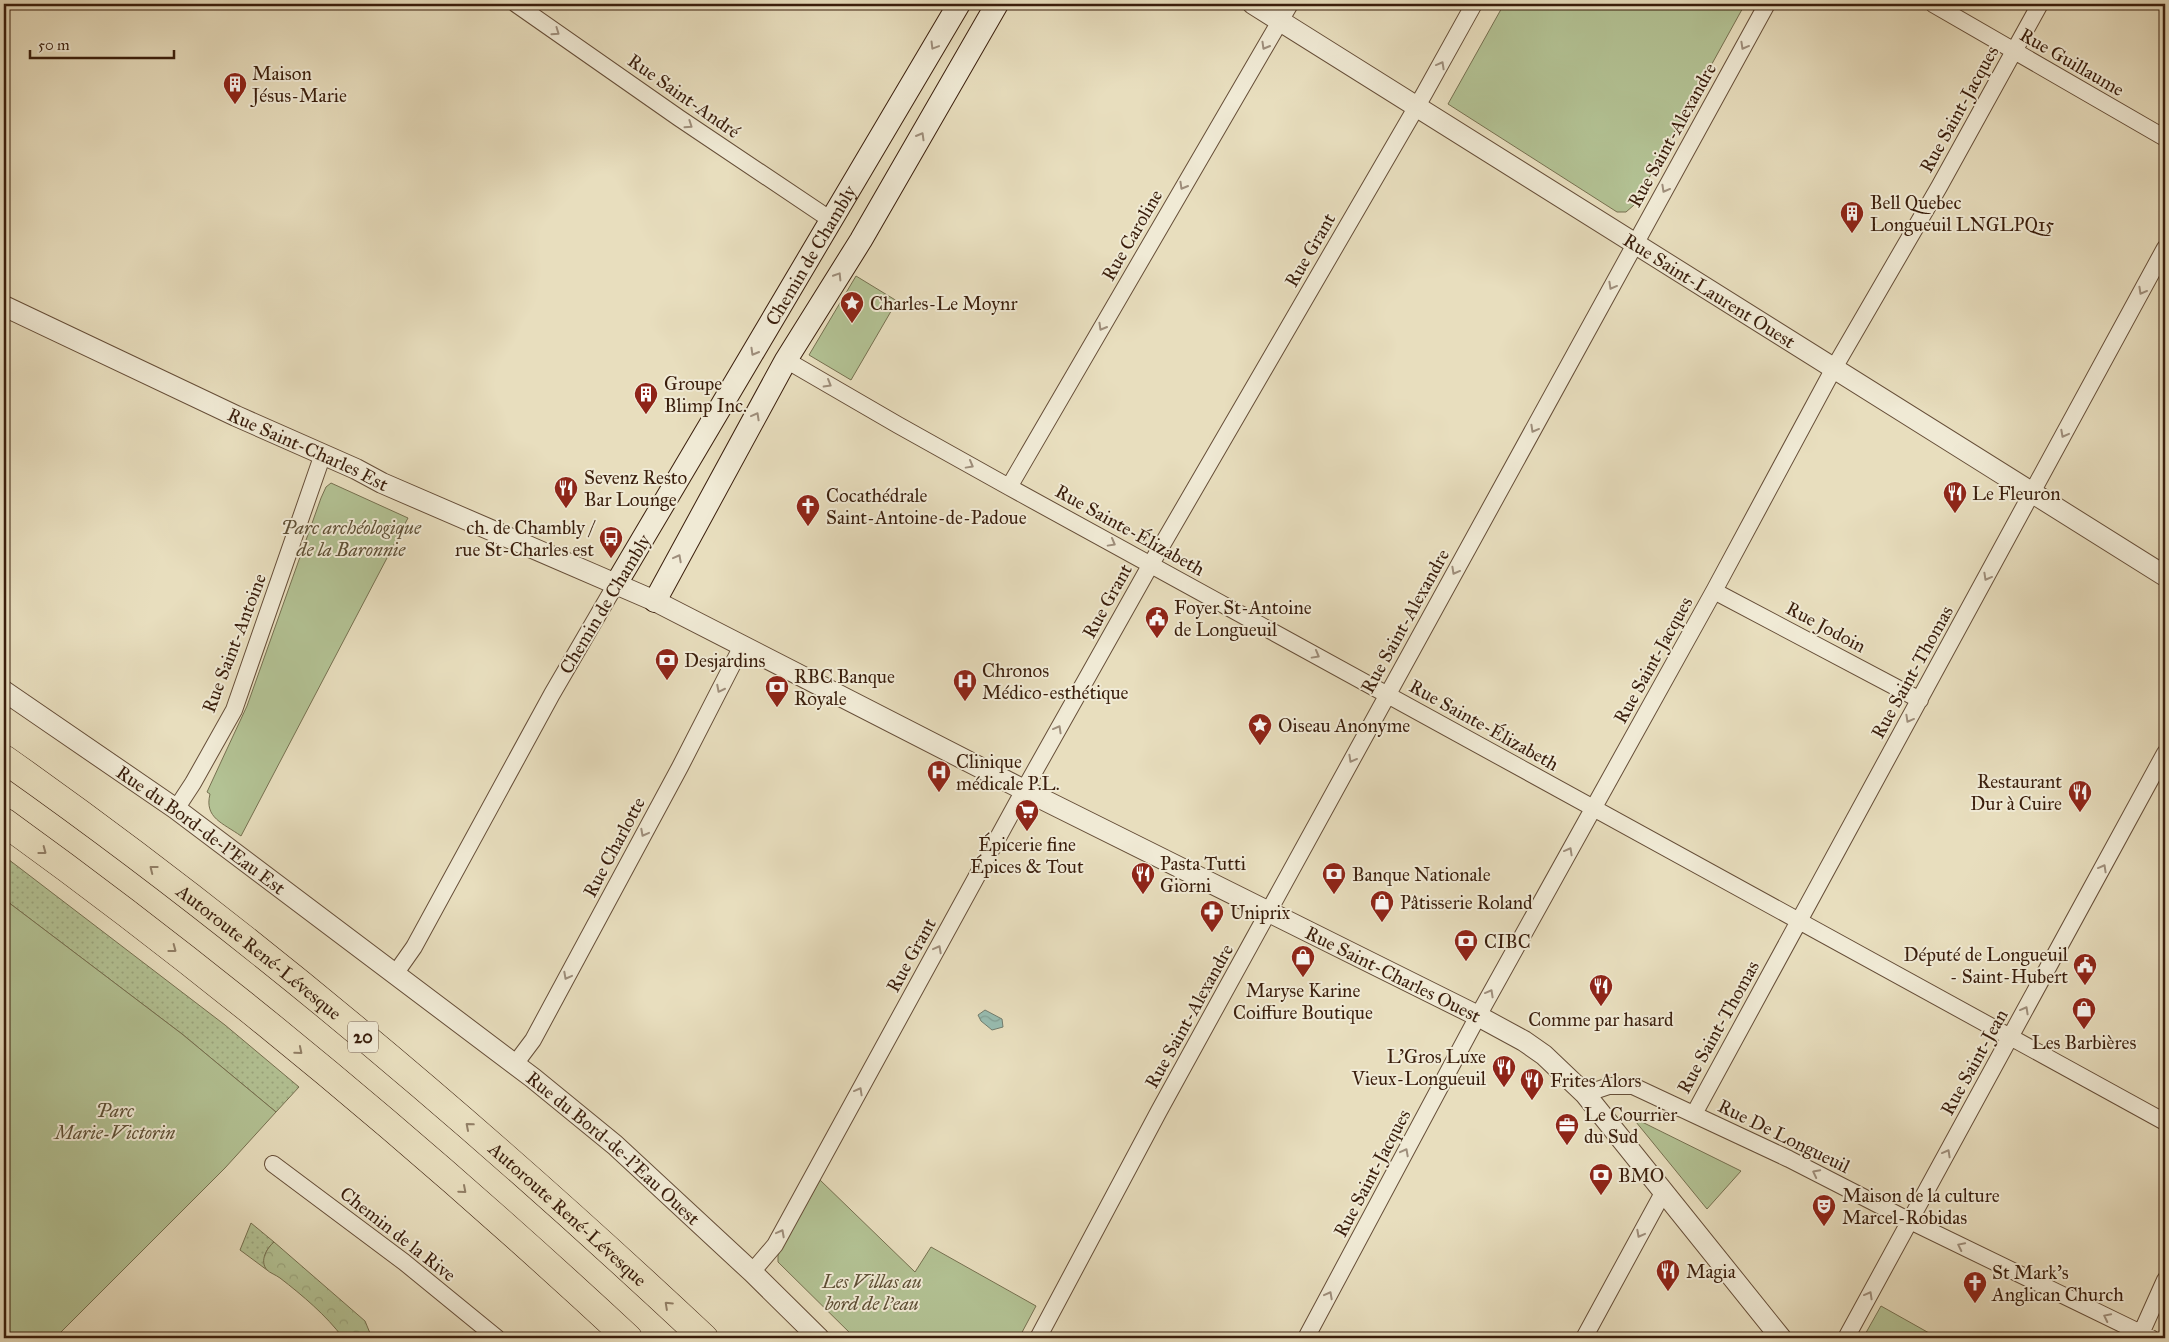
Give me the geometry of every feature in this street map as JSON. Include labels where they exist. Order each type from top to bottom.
[{"type":"highway","name":"Autoroute René-Lévesque","points":[[4,759],[154,869],[390,1059],[526,1176],[704,1338]]},
{"type":"highway","points":[[4,822],[187,960],[337,1082],[513,1233],[628,1338]]},
{"type":"main road","name":"Chemin de Chambly","points":[[616,584],[959,4]]},
{"type":"main road","name":"Chemin de Chambly","points":[[655,601],[786,360],[860,240],[997,4]]},
{"type":"street","name":"Rue Saint-André","points":[[516,4],[831,220]]},
{"type":"street","name":"Rue Saint-Laurent Ouest","points":[[1253,4],[1285,12],[1416,106],[2165,576]]},
{"type":"street","name":"Rue Grant","points":[[752,1272],[775,1245],[1024,790],[1151,564],[1474,4]]},
{"type":"street","name":"Rue Saint-Alexandre","points":[[1038,1338],[1387,694],[1767,4]]},
{"type":"street","name":"Rue Guillaume","points":[[1934,4],[2165,138]]},
{"type":"street","name":"Rue Saint-Jacques","points":[[1306,1338],[1478,1016],[1714,590],[1834,368],[2040,4]]},
{"type":"street","name":"Rue Caroline","points":[[1009,487],[1285,12]]},
{"type":"street","name":"Rue Saint-Thomas","points":[[1694,1114],[2165,248]]},
{"type":"street","name":"Rue Saint-Charles Est","points":[[4,306],[236,416],[323,454],[396,490],[616,584]]},
{"type":"street","name":"Rue Sainte-Élizabeth","points":[[786,360],[1009,487],[2165,1122]]},
{"type":"street","name":"Rue Saint-Antoine","points":[[176,809],[193,784],[234,710],[323,454]]},
{"type":"street","name":"Rue Saint-Charles Ouest","points":[[616,584],[655,601],[1024,790],[1478,1016],[1524,1042],[1544,1055],[1585,1094],[1781,1338]]},
{"type":"street","name":"Chemin de Chambly","points":[[395,974],[414,947],[552,694],[616,584]]},
{"type":"street","name":"Rue Jodoin","points":[[1714,590],[1920,700]]},
{"type":"street","name":"Rue Charlotte","points":[[515,1064],[532,1040],[675,776],[742,646]]},
{"type":"street","name":"Rue du Bord-de-l'Eau Est","points":[[4,691],[176,809],[395,974]]},
{"type":"street","name":"Rue Saint-Jean","points":[[1846,1338],[2165,753]]},
{"type":"street","name":"Rue du Bord-de-l'Eau Ouest","points":[[395,974],[515,1064],[615,1145],[752,1272],[819,1338]]},
{"type":"street","name":"Rue De Longueuil","points":[[1585,1094],[1610,1086],[1633,1086],[1789,1159],[2144,1337]]},
{"type":"street","name":"Chemin de la Rive","points":[[273,1164],[404,1262],[496,1338]]},
{"type":"street","points":[[1584,1338],[1664,1191]]},
{"type":"street","points":[[2144,1337],[2165,1280]]},
{"type":"green space","points":[[1504,4],[1745,4],[1634,205],[1626,212],[1617,212],[1448,104]]},
{"type":"green space","points":[[856,276],[897,301],[851,380],[809,355]]},
{"type":"green space","name":"Parc archéologique de la Baronnie","points":[[331,483],[408,518],[241,836],[216,819],[212,814],[209,802],[210,794],[207,792],[247,706],[321,498],[326,487]]},
{"type":"green space","points":[[4,856],[225,1025],[299,1087],[276,1112],[182,1034],[4,899]]},
{"type":"green space","name":"Parc Marie-Victorin","points":[[4,899],[182,1034],[276,1112],[225,1168],[55,1338],[4,1338]]},
{"type":"green space","points":[[1638,1120],[1741,1171],[1707,1209],[1636,1122]]},
{"type":"green space","name":"Les Villas au bord de l'eau","points":[[820,1180],[915,1272],[931,1247],[1036,1306],[1019,1338],[855,1338],[778,1262],[778,1255]]},
{"type":"green space","points":[[251,1223],[274,1242],[268,1248],[265,1255],[267,1270],[240,1250]]},
{"type":"green space","points":[[274,1242],[365,1321],[372,1338],[343,1338],[314,1306],[297,1291],[267,1270],[264,1259]]},
{"type":"green space","points":[[1881,1306],[1938,1338],[1863,1338]]},
{"type":"water","points":[[985,1010],[1002,1019],[1003,1027],[992,1030],[981,1021],[978,1015]]},
{"type":"place","name":"Maison Jésus-Marie","points":[[235,105]]},
{"type":"place","name":"Bell Quebec Longueuil LNGLPQ15","points":[[1852,234]]},
{"type":"place","name":"Charles-Le Moynr","points":[[852,324]]},
{"type":"place","name":"Groupe Blimp Inc.","points":[[646,415]]},
{"type":"place","name":"Sevenz Resto Bar Lounge","points":[[566,509]]},
{"type":"place","name":"Le Fleuron","points":[[1955,514]]},
{"type":"place","name":"Cocathédrale Saint-Antoine-de-Padoue","points":[[808,527]]},
{"type":"place","name":"ch. de Chambly / rue St-Charles est","points":[[611,559]]},
{"type":"place","name":"Foyer St-Antoine de Longueuil","points":[[1157,639]]},
{"type":"place","name":"Desjardins","points":[[667,681]]},
{"type":"place","name":"Chronos Médico-esthétique","points":[[965,702]]},
{"type":"place","name":"RBC Banque Royale","points":[[777,708]]},
{"type":"place","name":"Oiseau Anonyme","points":[[1260,746]]},
{"type":"place","name":"Clinique médicale P.L.","points":[[939,793]]},
{"type":"place","name":"Restaurant Dur à Cuire","points":[[2080,813]]},
{"type":"place","name":"Épicerie fine Épices & Tout","points":[[1027,832]]},
{"type":"place","name":"Pasta Tutti Giorni","points":[[1143,895]]},
{"type":"place","name":"Banque Nationale","points":[[1334,895]]},
{"type":"place","name":"Pâtisserie Roland","points":[[1382,923]]},
{"type":"place","name":"Uniprix","points":[[1212,933]]},
{"type":"place","name":"CIBC","points":[[1466,962]]},
{"type":"place","name":"Maryse Karine Coiffure Boutique","points":[[1303,978]]},
{"type":"place","name":"Député de Longueuil - Saint-Hubert","points":[[2085,986]]},
{"type":"place","name":"Comme par hasard","points":[[1601,1007]]},
{"type":"place","name":"Les Barbières","points":[[2084,1030]]},
{"type":"place","name":"L'Gros Luxe Vieux-Longueuil","points":[[1504,1088]]},
{"type":"place","name":"Frites Alors","points":[[1532,1101]]},
{"type":"place","name":"Le Courrier du Sud","points":[[1567,1146]]},
{"type":"place","name":"BMO","points":[[1601,1196]]},
{"type":"place","name":"Maison de la culture Marcel-Robidas","points":[[1824,1227]]},
{"type":"place","name":"Magia","points":[[1668,1292]]},
{"type":"place","name":"St Mark's Anglican Church","points":[[1975,1304]]}]
